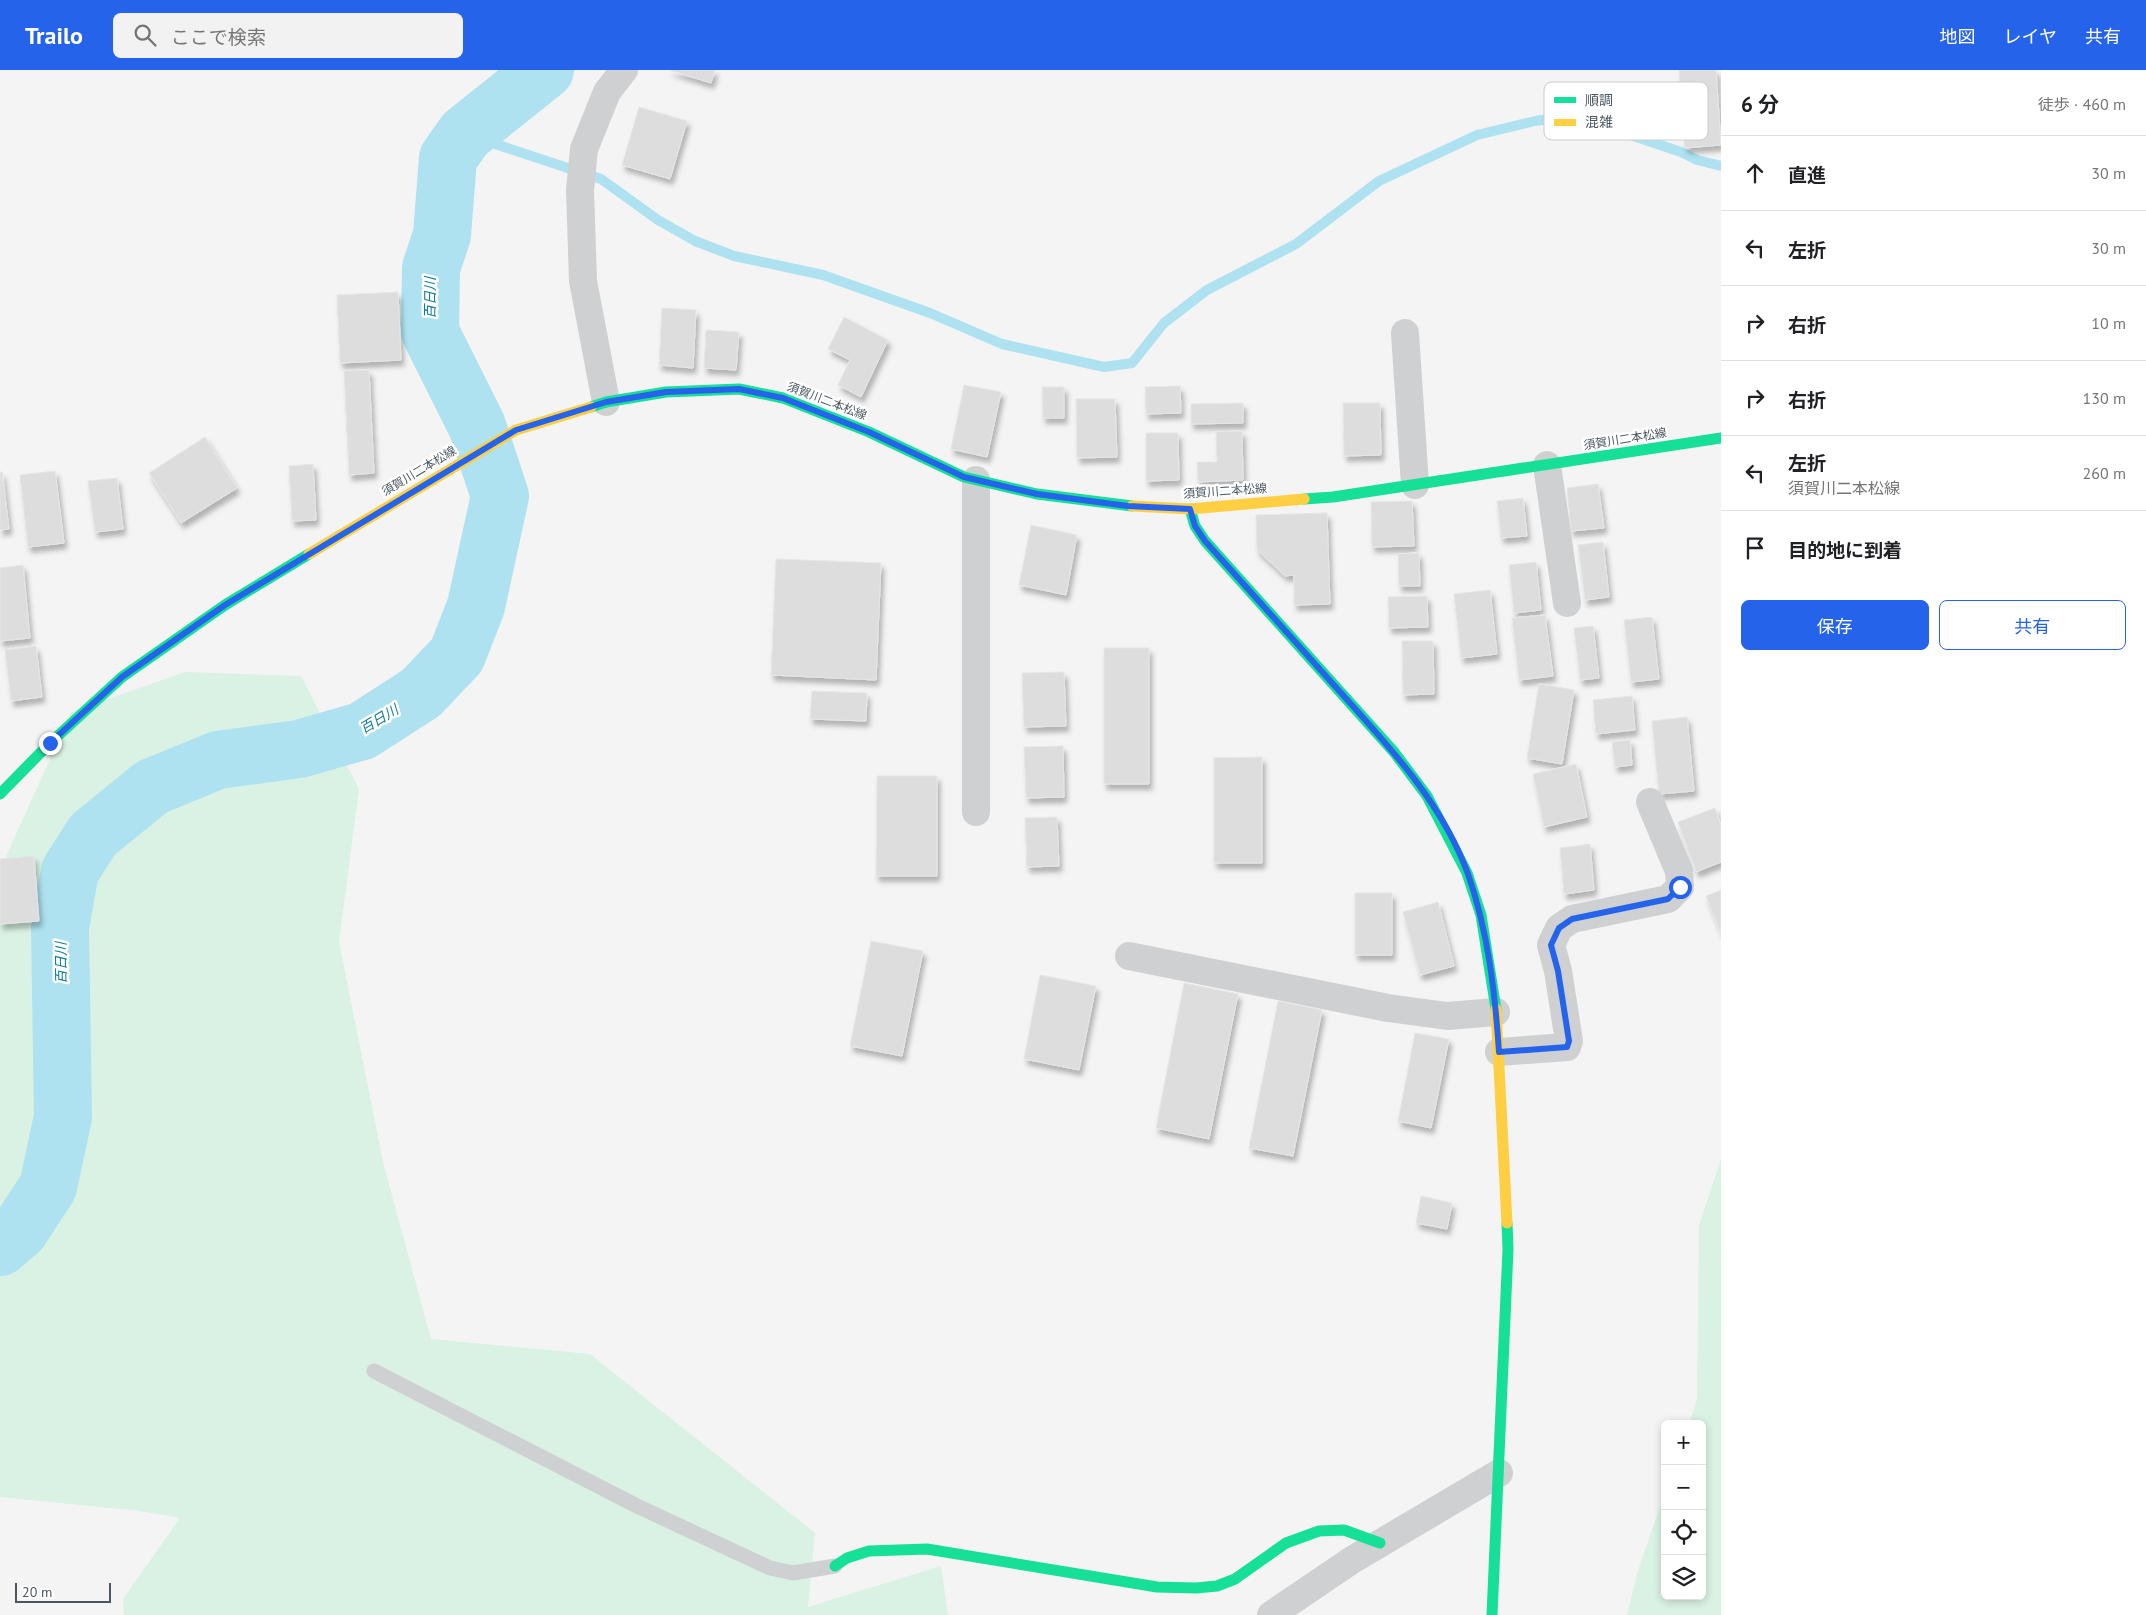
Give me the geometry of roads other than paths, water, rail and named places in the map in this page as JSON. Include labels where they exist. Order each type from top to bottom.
[{"type":"main road","name":"須賀川二本松線","points":[[0,794],[50,743],[122,677],[225,605],[516,430],[606,402],[666,392],[739,389],[783,398],[869,432],[964,477],[1046,496],[1128,506],[1190,509],[1332,497],[1721,438]]},
{"type":"main road","points":[[1190,509],[1195,526],[1205,541],[1394,752],[1427,796],[1452,839],[1467,873],[1481,915],[1496,1012],[1508,1249],[1492,1615]]},
{"type":"main road","points":[[835,1566],[847,1558],[869,1551],[927,1549],[1156,1587],[1196,1588],[1217,1586],[1235,1579],[1286,1542],[1319,1531],[1344,1530],[1380,1543]]},
{"type":"street","points":[[606,402],[583,281],[580,190],[584,149],[607,92],[624,70]]},
{"type":"street","points":[[1405,333],[1415,485]]},
{"type":"street","points":[[1547,465],[1568,603]]},
{"type":"street","points":[[976,480],[976,812]]},
{"type":"street","points":[[1499,1052],[1567,1047],[1569,1041],[1558,971],[1551,945],[1559,928],[1572,919],[1668,899],[1680,887],[1679,871],[1650,802]]},
{"type":"street","points":[[1129,956],[1388,1008],[1447,1016],[1496,1012]]},
{"type":"street","points":[[1271,1615],[1352,1560],[1499,1472]]},
{"type":"lane","points":[[374,1371],[637,1506],[770,1568],[793,1573],[835,1566]]},
{"type":"waterway","name":"百日川","points":[[0,1247],[19,1231],[48,1187],[63,1117],[60,927],[70,871],[93,835],[152,787],[218,760],[299,749],[362,731],[421,693],[457,655],[476,606],[500,496],[477,426],[430,332],[431,268],[442,235],[448,158],[465,134],[545,70]]},
{"type":"waterway","points":[[465,134],[601,179],[658,220],[695,241],[734,256],[823,275],[930,313],[1002,344],[1104,367],[1132,363],[1164,323],[1207,290],[1296,244],[1379,181],[1477,135],[1544,120]]},
{"type":"waterway","points":[[1645,140],[1681,152],[1697,160],[1721,166]]}]
